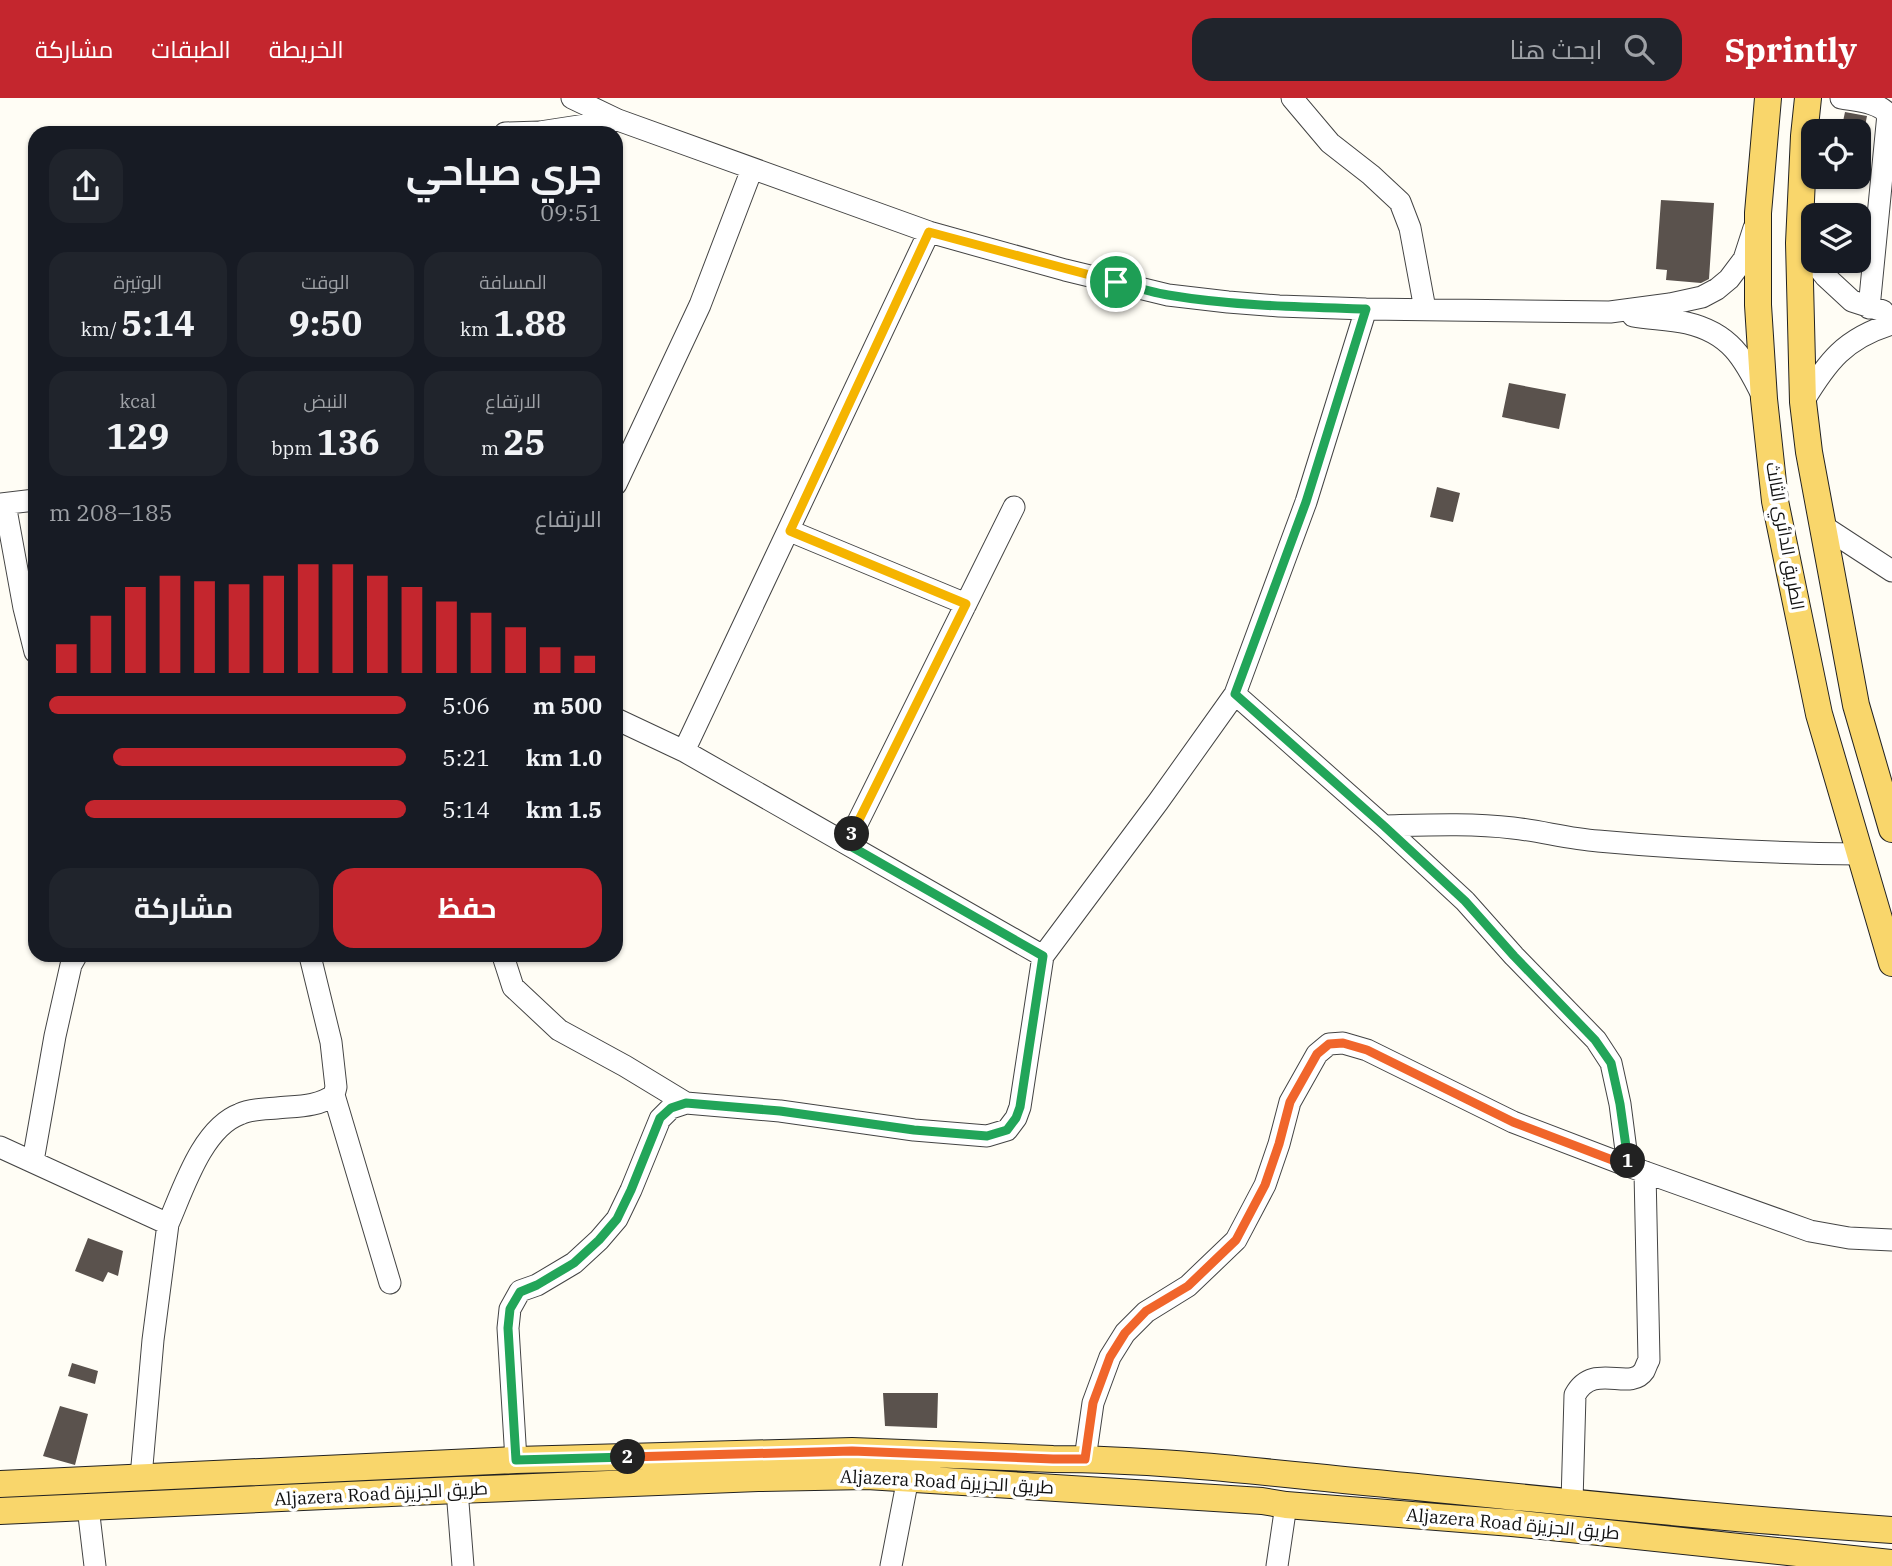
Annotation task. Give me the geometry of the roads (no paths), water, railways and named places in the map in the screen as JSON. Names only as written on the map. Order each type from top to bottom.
[{"type":"main road","name":"الطريق الدائري الثالث","points":[[1768,98],[1758,213],[1758,305],[1774,500],[1819,714],[1892,963]]},
{"type":"main road","points":[[1808,98],[1799,243],[1802,402],[1856,705],[1892,829]]},
{"type":"main road","name":"Aljazera Road طريق الجزيزة","points":[[0,1485],[516,1460],[852,1451],[1085,1459],[1197,1466],[1892,1530]]},
{"type":"main road","name":"Aljazera Road طريق الجزيزة","points":[[0,1511],[457,1490],[867,1476],[1262,1501],[1512,1523],[1892,1563]]},
{"type":"street","points":[[572,98],[618,120],[929,232],[1168,295],[1279,306],[1610,312],[1670,304],[1702,297],[1729,279],[1744,259],[1758,213]]},
{"type":"street","points":[[1292,98],[1330,143],[1371,175],[1399,202],[1410,228],[1425,309]]},
{"type":"street","points":[[1841,98],[1870,104],[1886,110],[1888,114],[1869,308]]},
{"type":"street","points":[[571,126],[618,120]]},
{"type":"street","points":[[623,469],[700,305],[752,169]]},
{"type":"street","points":[[684,751],[929,232]]},
{"type":"street","points":[[1799,243],[1825,276],[1852,301],[1892,313]]},
{"type":"street","points":[[516,1460],[508,1328],[510,1309],[520,1292],[574,1263],[617,1219],[660,1118],[671,1108],[686,1103],[780,1111],[914,1130],[987,1136],[1007,1130],[1016,1118],[1020,1107],[1043,956],[1235,694],[1306,502],[1366,309]]},
{"type":"street","points":[[1610,312],[1686,323],[1719,335],[1746,362],[1764,399]]},
{"type":"street","points":[[1802,402],[1822,371],[1838,353],[1875,329],[1892,324]]},
{"type":"street","points":[[28,501],[3,504],[28,623]]},
{"type":"street","points":[[847,844],[1014,507]]},
{"type":"street","points":[[1823,526],[1892,571]]},
{"type":"street","points":[[790,531],[966,604]]},
{"type":"street","points":[[1235,694],[1465,901],[1595,1040],[1611,1063],[1637,1169],[1648,1360],[1643,1373],[1633,1379],[1594,1378],[1580,1385],[1575,1395],[1572,1502]]},
{"type":"street","points":[[623,722],[684,751],[1043,956]]},
{"type":"street","points":[[1384,826],[1463,825],[1513,828],[1586,840],[1650,846],[1747,852],[1860,854]]},
{"type":"street","points":[[33,1161],[58,1024],[73,962]]},
{"type":"street","points":[[311,962],[331,1042],[336,1087],[334,1095],[390,1283]]},
{"type":"street","points":[[505,962],[513,987],[559,1030],[686,1103]]},
{"type":"street","points":[[1085,1459],[1093,1403],[1110,1357],[1125,1333],[1146,1311],[1188,1286],[1236,1240],[1265,1185],[1290,1102],[1317,1054],[1329,1044],[1343,1043],[1367,1050],[1513,1122],[1810,1230],[1849,1238],[1892,1240]]},
{"type":"street","points":[[141,1477],[153,1340],[168,1224],[192,1170],[208,1140],[226,1122],[240,1113],[310,1105],[325,1102],[334,1095]]},
{"type":"street","points":[[0,1147],[168,1224]]},
{"type":"street","points":[[891,1566],[908,1478]]},
{"type":"street","points":[[457,1490],[463,1566]]},
{"type":"street","points":[[1277,1566],[1286,1505]]},
{"type":"street","points":[[88,1507],[95,1566]]}]
